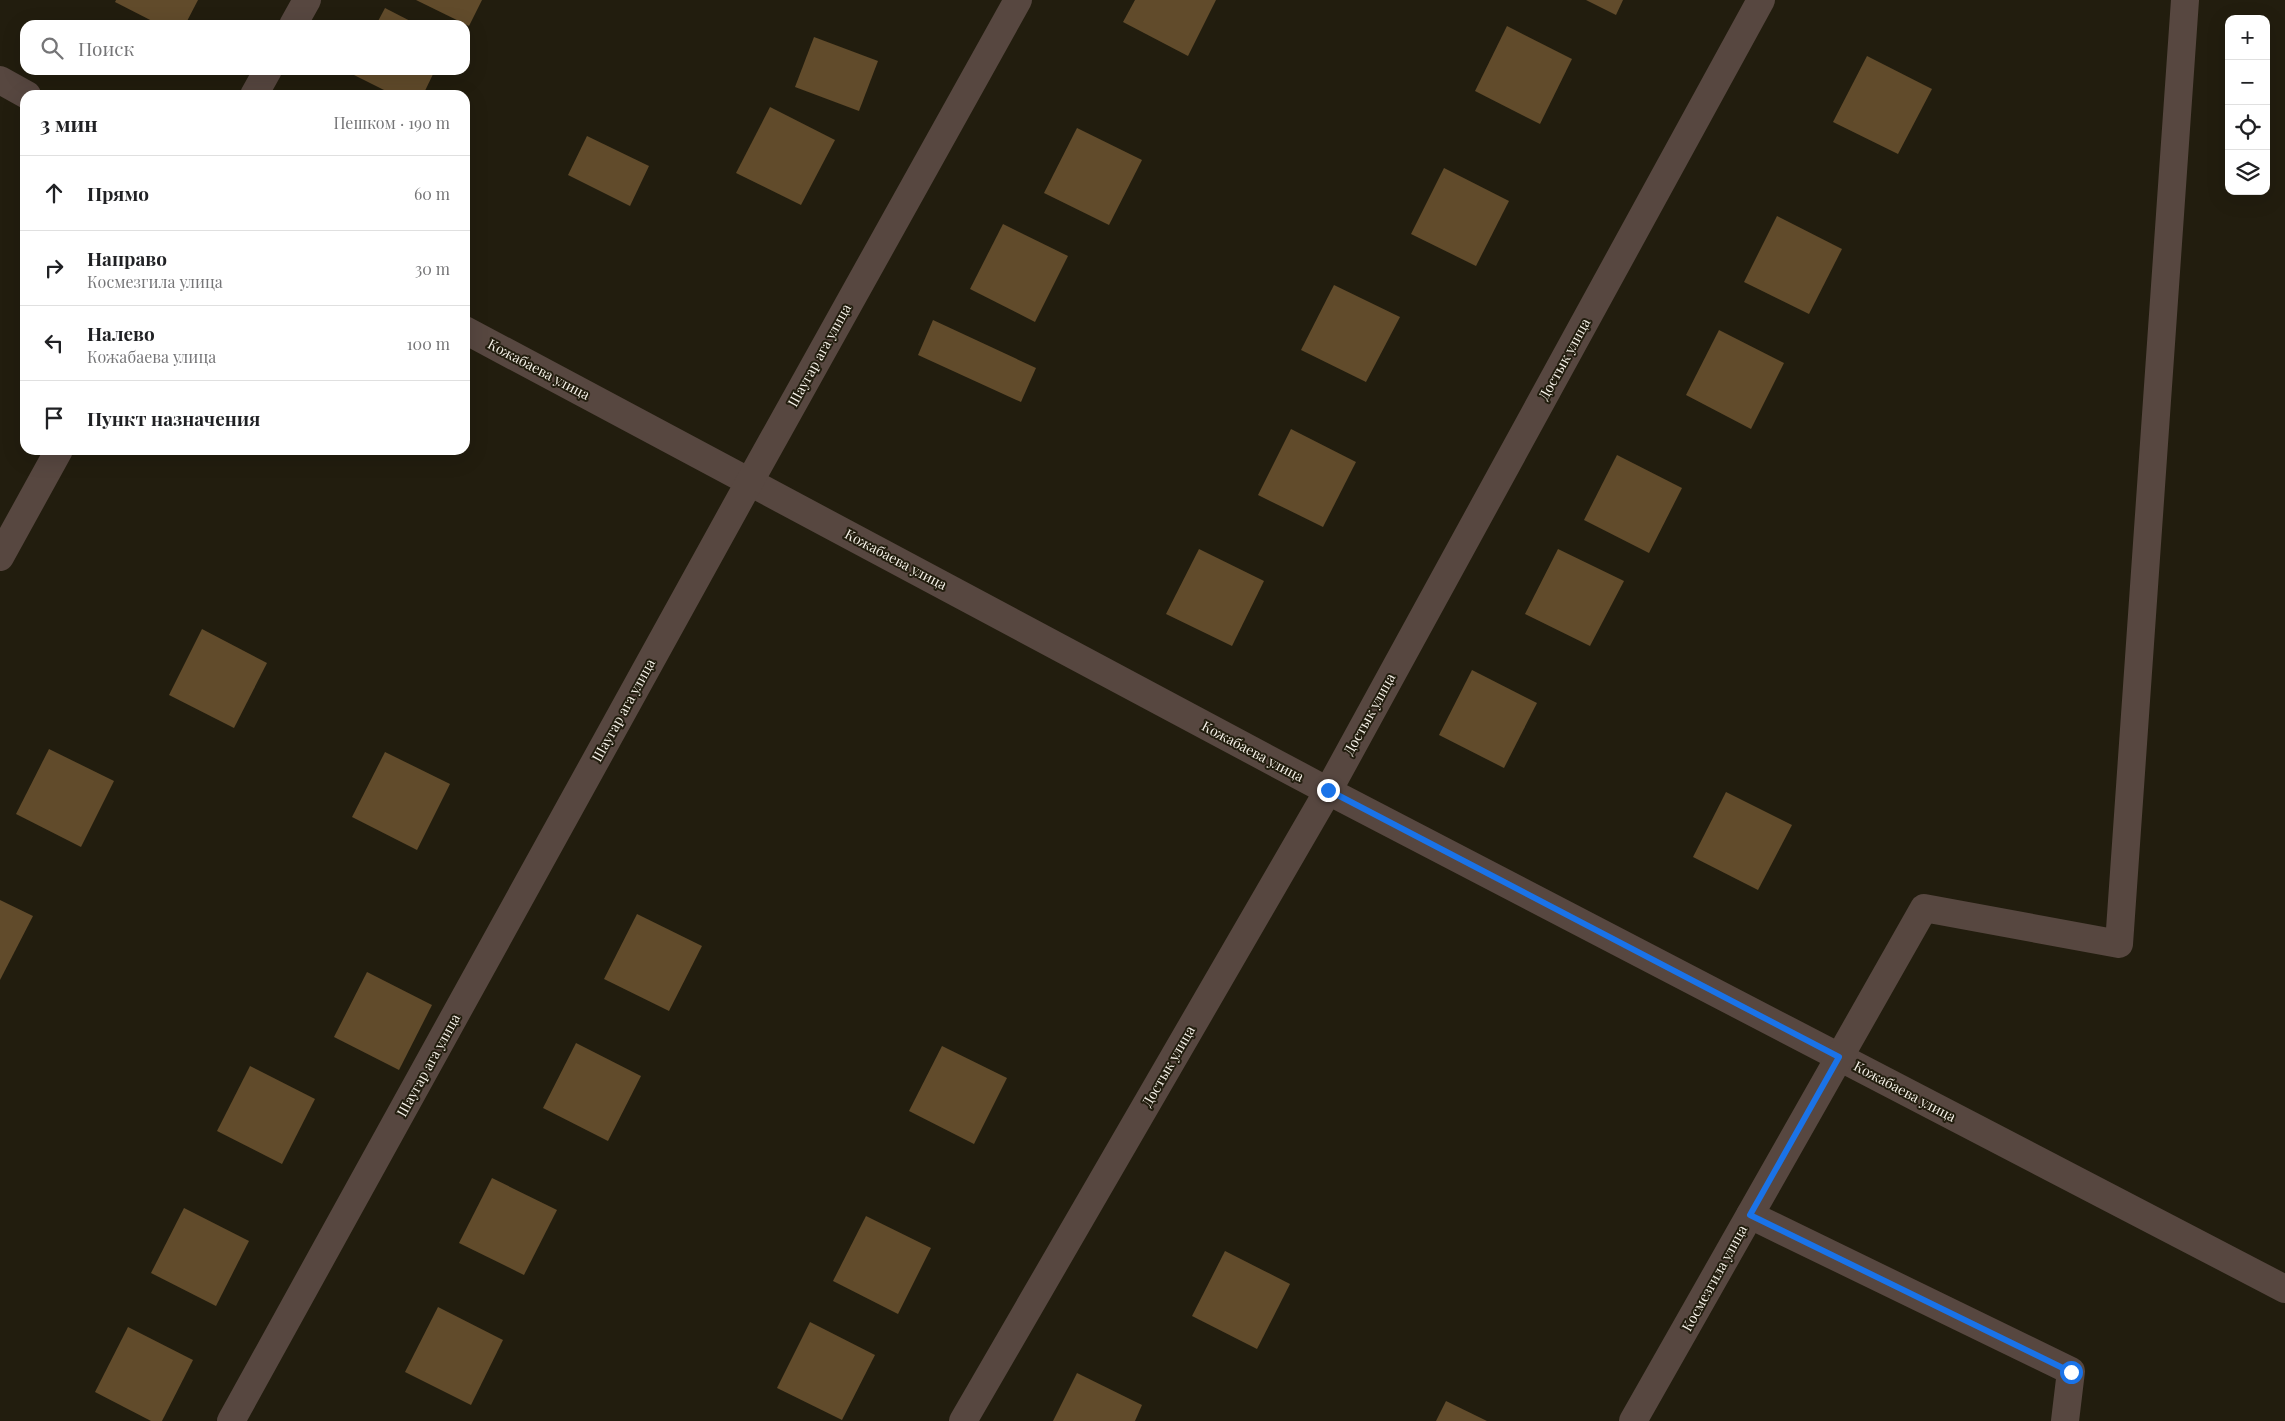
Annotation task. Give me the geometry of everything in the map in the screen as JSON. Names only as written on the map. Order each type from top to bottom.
[{"type":"street","points":[[296,20],[307,0]]},
{"type":"street","name":"Шаугар ага улица","points":[[232,1421],[750,481],[1018,0]]},
{"type":"street","name":"Достык улица","points":[[963,1421],[1328,790],[1761,0]]},
{"type":"street","name":"Космезгила улица","points":[[1633,1421],[1924,908],[2118,944],[2185,0]]},
{"type":"street","points":[[257,90],[265,75]]},
{"type":"street","points":[[0,80],[20,91]]},
{"type":"street","name":"Кожабаева улица","points":[[470,333],[1328,790],[2285,1289]]},
{"type":"street","points":[[0,557],[55,455]]},
{"type":"street","points":[[1750,1215],[2071,1372],[2065,1421]]},
{"type":"building","points":[[116,0],[198,0],[188,20],[150,20],[115,2]]},
{"type":"building","points":[[416,0],[482,0],[470,24],[470,20],[457,20]]},
{"type":"building","points":[[1135,0],[1216,0],[1188,56],[1123,22]]},
{"type":"building","points":[[1586,0],[1623,0],[1616,15]]},
{"type":"building","points":[[385,8],[408,20],[379,20]]},
{"type":"building","points":[[1507,26],[1572,59],[1540,124],[1475,91]]},
{"type":"building","points":[[814,37],[878,61],[859,111],[795,87]]},
{"type":"building","points":[[1867,56],[1932,89],[1898,154],[1833,122]]},
{"type":"building","points":[[354,75],[433,75],[425,90],[384,90]]},
{"type":"building","points":[[770,107],[835,140],[801,205],[736,173]]},
{"type":"building","points":[[1077,128],[1142,160],[1109,225],[1044,193]]},
{"type":"building","points":[[587,136],[649,166],[630,206],[568,175]]},
{"type":"building","points":[[1444,168],[1509,201],[1476,266],[1411,234]]},
{"type":"building","points":[[1777,216],[1842,249],[1809,314],[1744,282]]},
{"type":"building","points":[[1003,224],[1068,256],[1035,322],[970,289]]},
{"type":"building","points":[[1334,285],[1400,317],[1366,382],[1301,350]]},
{"type":"building","points":[[933,320],[1036,368],[1021,402],[918,355]]},
{"type":"building","points":[[1719,330],[1784,363],[1751,429],[1686,395]]},
{"type":"building","points":[[1291,429],[1356,462],[1323,527],[1258,495]]},
{"type":"building","points":[[1617,455],[1682,488],[1649,553],[1584,520]]},
{"type":"building","points":[[1199,549],[1264,581],[1232,646],[1166,614]]},
{"type":"building","points":[[1558,549],[1624,581],[1590,646],[1525,614]]},
{"type":"building","points":[[202,629],[267,663],[234,728],[169,695]]},
{"type":"building","points":[[1472,670],[1537,703],[1504,768],[1439,735]]},
{"type":"building","points":[[49,749],[114,781],[81,847],[16,814]]},
{"type":"building","points":[[385,752],[450,784],[417,850],[352,817]]},
{"type":"building","points":[[1726,792],[1792,825],[1758,890],[1693,857]]},
{"type":"building","points":[[0,900],[33,916],[0,980]]},
{"type":"building","points":[[637,914],[702,946],[669,1011],[604,979]]},
{"type":"building","points":[[367,972],[432,1005],[399,1070],[334,1037]]},
{"type":"building","points":[[576,1043],[641,1076],[608,1141],[543,1108]]},
{"type":"building","points":[[942,1046],[1007,1078],[974,1144],[909,1111]]},
{"type":"building","points":[[250,1066],[315,1099],[282,1164],[217,1131]]},
{"type":"building","points":[[492,1178],[557,1210],[524,1275],[459,1243]]},
{"type":"building","points":[[184,1208],[249,1241],[216,1306],[151,1273]]},
{"type":"building","points":[[866,1216],[931,1248],[898,1314],[833,1281]]},
{"type":"building","points":[[1225,1251],[1290,1284],[1257,1349],[1192,1316]]},
{"type":"building","points":[[438,1307],[503,1340],[471,1405],[405,1372]]},
{"type":"building","points":[[810,1322],[875,1355],[842,1420],[777,1388]]},
{"type":"building","points":[[128,1327],[193,1360],[162,1421],[151,1421],[95,1392]]},
{"type":"building","points":[[1077,1373],[1142,1405],[1135,1421],[1053,1421]]},
{"type":"building","points":[[1446,1401],[1487,1421],[1436,1421]]},
{"type":"route","points":[[1328,790],[1839,1057],[1750,1215],[2071,1372]]}]
